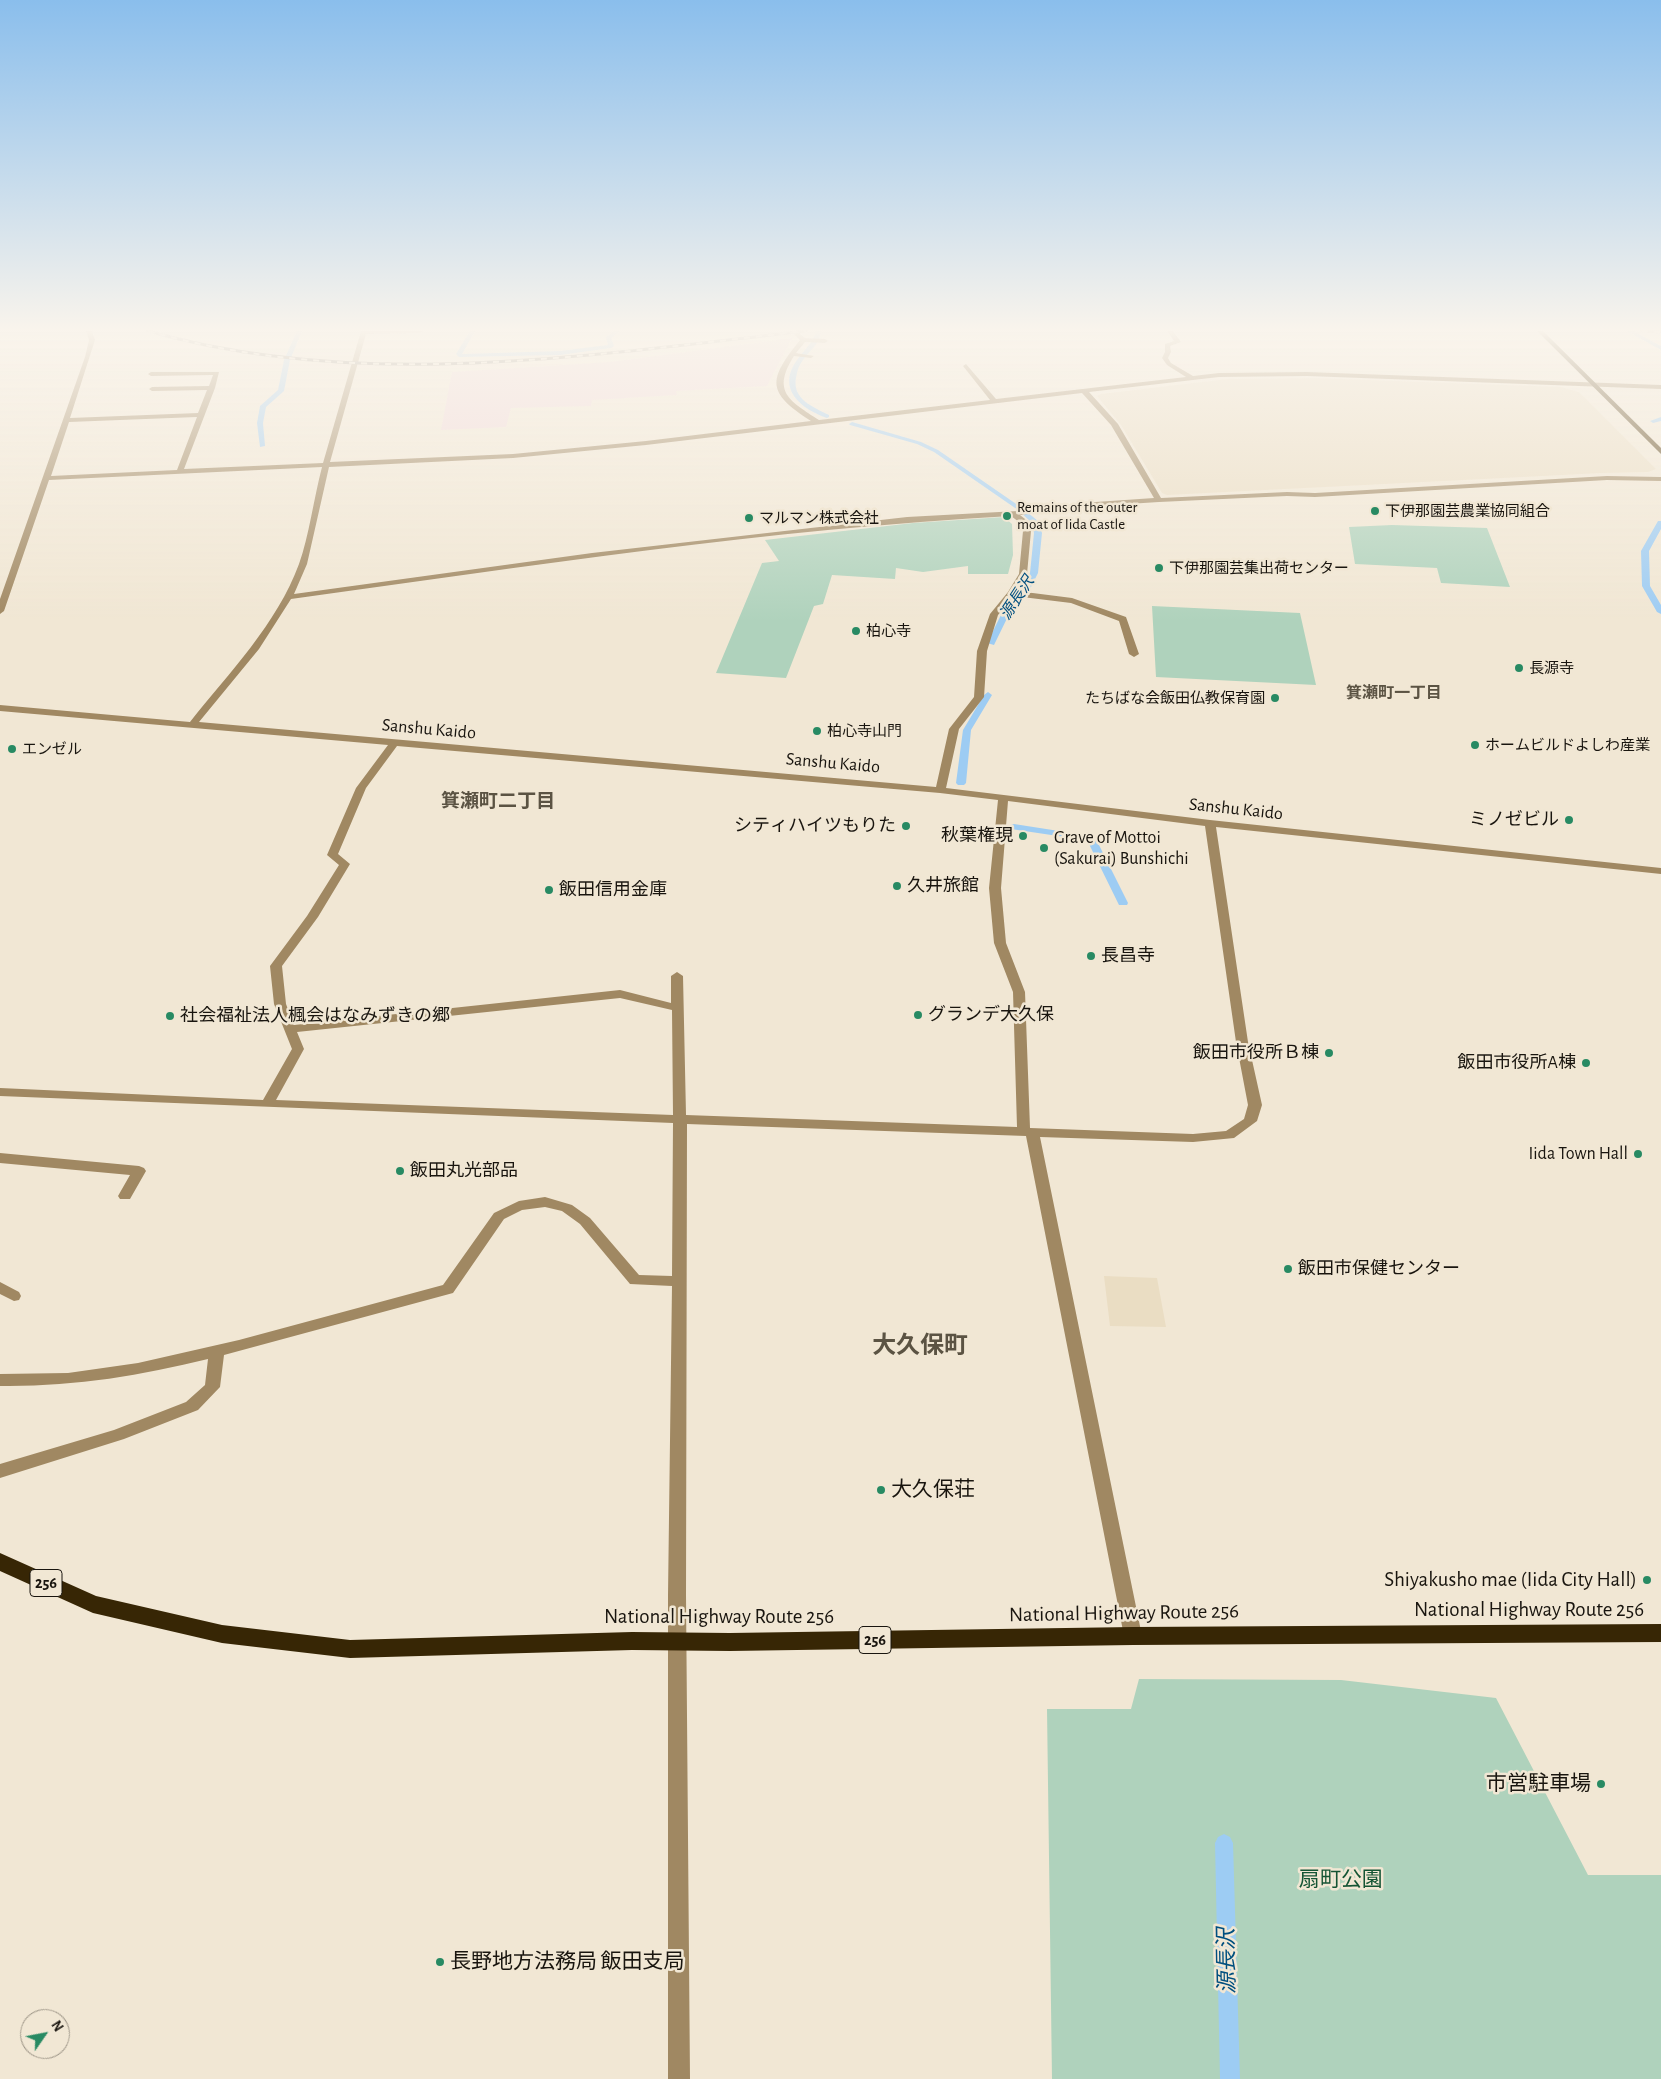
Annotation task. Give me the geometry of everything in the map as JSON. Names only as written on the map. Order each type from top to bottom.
[{"type":"highway","name":"National Highway Route 256","points":[[0,1562],[93,1604],[222,1634],[350,1648],[678,1640],[730,1642],[1134,1636],[1661,1633]]},
{"type":"main road","points":[[1638,428],[1661,452]]},
{"type":"street","points":[[0,611],[64,428]]},
{"type":"street","points":[[180,471],[196,428]]},
{"type":"street","points":[[192,725],[256,647],[288,597],[303,564],[336,428]]},
{"type":"street","points":[[46,478],[513,456],[764,428]]},
{"type":"street","points":[[1116,428],[1159,500]]},
{"type":"street","points":[[288,597],[602,554],[907,519],[1036,512],[1081,505],[1159,500],[1287,494],[1315,495],[1607,478],[1661,479]]},
{"type":"street","points":[[940,790],[954,729],[979,697],[982,651],[994,614],[1013,593],[1023,574],[1027,531],[1015,513]]},
{"type":"street","points":[[1013,593],[1072,601],[1123,619],[1134,654]]},
{"type":"street","name":"Sanshu Kaido","points":[[1,710],[940,790],[1210,823],[1661,871]]},
{"type":"street","points":[[267,1104],[298,1048],[280,1004],[276,966],[312,917],[345,864],[332,855],[361,788],[394,743]]},
{"type":"street","points":[[1003,797],[995,888],[1000,943],[1019,992],[1028,1132],[1134,1636]]},
{"type":"street","points":[[0,1092],[680,1120],[1193,1138],[1229,1135],[1250,1121],[1255,1105],[1242,1042],[1210,823]]},
{"type":"street","points":[[676,976],[680,1120],[679,2079]]},
{"type":"street","points":[[290,1029],[620,994],[678,1008]]},
{"type":"street","points":[[0,1158],[139,1171],[125,1196]]},
{"type":"street","points":[[0,1380],[78,1379],[217,1351],[448,1289],[499,1216],[519,1206],[545,1202],[567,1208],[585,1221],[635,1280],[679,1281]]},
{"type":"street","points":[[0,1287],[14,1296]]},
{"type":"street","points":[[0,1471],[118,1436],[192,1406],[212,1387],[217,1351]]},
{"type":"shaded area","points":[[441,428],[484,428],[441,430]]},
{"type":"shaded area","points":[[1123,428],[1615,428],[1656,469],[1648,472],[1167,495],[1162,493]]},
{"type":"shaded area","points":[[1104,1276],[1157,1278],[1166,1327],[1110,1326]]},
{"type":"green space","points":[[1004,517],[1012,524],[1013,555],[1008,574],[968,574],[968,566],[923,572],[896,568],[895,579],[832,575],[823,604],[814,606],[786,678],[716,673],[762,563],[779,561],[765,540],[913,523]]},
{"type":"green space","points":[[1392,525],[1487,528],[1510,587],[1441,583],[1437,568],[1355,564],[1349,527]]},
{"type":"green space","points":[[1152,606],[1300,613],[1316,685],[1156,677]]},
{"type":"green space","name":"扇町公園","points":[[1139,1679],[1341,1680],[1496,1698],[1588,1875],[1661,1875],[1661,2079],[1052,2079],[1047,1709],[1131,1709]]},
{"type":"waterway","points":[[260,428],[262,446]]},
{"type":"waterway","name":"源長沢","points":[[866,428],[919,443],[936,451],[1020,509],[1034,521],[1038,533],[1034,573],[1026,589],[1012,601],[991,643]]},
{"type":"waterway","points":[[1661,523],[1645,551],[1646,586],[1661,612]]},
{"type":"waterway","name":"源長沢","points":[[961,783],[967,730],[988,695]]},
{"type":"waterway","name":"源長沢","points":[[1014,827],[1088,838],[1093,843],[1123,903]]},
{"type":"waterway","name":"源長沢","points":[[1224,1843],[1230,2079]]},
{"type":"place","name":"下伊那園芸農業協同組合","points":[[1375,511]]},
{"type":"place","name":"Remains of the outer moat of Iida Castle","points":[[1007,516]]},
{"type":"place","name":"マルマン株式会社","points":[[749,518]]},
{"type":"place","name":"下伊那園芸集出荷センター","points":[[1159,568]]},
{"type":"place","name":"柏心寺","points":[[856,631]]},
{"type":"place","name":"長源寺","points":[[1519,668]]},
{"type":"place","name":"たちばな会飯田仏教保育園","points":[[1275,698]]},
{"type":"place","name":"柏心寺山門","points":[[817,731]]},
{"type":"place","name":"ホームビルドよしわ産業","points":[[1475,745]]},
{"type":"place","name":"エンゼル","points":[[12,749]]},
{"type":"place","name":"ミノゼビル","points":[[1569,820]]},
{"type":"place","name":"シティハイツもりた","points":[[906,826]]},
{"type":"place","name":"秋葉権現","points":[[1023,836]]},
{"type":"place","name":"Grave of Mottoi (Sakurai) Bunshichi","points":[[1044,848]]},
{"type":"place","name":"久井旅館","points":[[897,886]]},
{"type":"place","name":"飯田信用金庫","points":[[549,890]]},
{"type":"place","name":"長昌寺","points":[[1091,956]]},
{"type":"place","name":"グランデ大久保","points":[[918,1015]]},
{"type":"place","name":"社会福祉法人楓会はなみずきの郷","points":[[170,1016]]},
{"type":"place","name":"飯田市役所Ｂ棟","points":[[1329,1053]]},
{"type":"place","name":"飯田市役所A棟","points":[[1586,1063]]},
{"type":"place","name":"Iida Town Hall","points":[[1638,1154]]},
{"type":"place","name":"飯田丸光部品","points":[[400,1171]]},
{"type":"place","name":"飯田市保健センター","points":[[1288,1269]]},
{"type":"place","name":"大久保荘","points":[[881,1490]]},
{"type":"place","name":"Shiyakusho mae (Iida City Hall)","points":[[1647,1580]]},
{"type":"place","name":"市営駐車場","points":[[1601,1784]]},
{"type":"place","name":"長野地方法務局 飯田支局","points":[[440,1962]]},
{"type":"district","name":"箕瀬町一丁目","points":[[1394,693]]},
{"type":"district","name":"箕瀬町二丁目","points":[[498,801]]},
{"type":"district","name":"大久保町","points":[[920,1346]]}]
